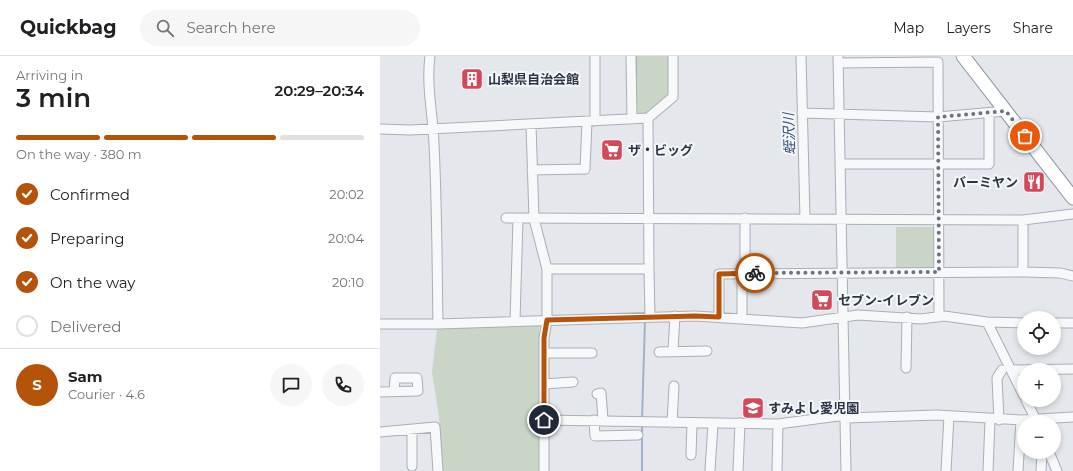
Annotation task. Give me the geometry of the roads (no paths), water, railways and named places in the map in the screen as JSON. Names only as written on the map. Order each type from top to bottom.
[{"type":"highway","points":[[963,56],[1073,198]]},
{"type":"highway","points":[[973,56],[1073,184]]},
{"type":"street","points":[[430,56],[427,77],[434,129],[438,225],[438,324]]},
{"type":"street","points":[[532,170],[585,169],[591,121],[595,56]]},
{"type":"street","points":[[631,56],[632,119]]},
{"type":"street","points":[[380,129],[434,129],[648,118],[673,96],[673,56]]},
{"type":"street","points":[[801,56],[805,218]]},
{"type":"street","points":[[846,471],[838,59],[883,59],[938,62],[938,317]]},
{"type":"street","points":[[802,113],[938,117],[989,114],[1006,111]]},
{"type":"street","points":[[840,164],[989,164],[989,114]]},
{"type":"street","points":[[647,317],[649,269],[648,118]]},
{"type":"street","points":[[531,124],[534,219],[547,269],[547,320],[544,353],[544,471]]},
{"type":"street","points":[[506,218],[841,218],[1023,220],[1073,214]]},
{"type":"street","points":[[742,319],[745,218]]},
{"type":"street","points":[[515,321],[518,219]]},
{"type":"street","points":[[1022,272],[1023,220]]},
{"type":"street","points":[[547,269],[649,269]]},
{"type":"street","points":[[719,317],[719,274],[1022,272],[1060,273],[1073,276]]},
{"type":"street","points":[[380,324],[438,324],[675,316],[719,317],[802,323],[858,315],[921,319],[938,317],[987,322],[1017,322]]},
{"type":"street","points":[[673,351],[675,316]]},
{"type":"street","points":[[906,368],[907,317]]},
{"type":"street","points":[[987,322],[1006,370],[1017,386]]},
{"type":"street","points":[[1061,323],[1073,323]]},
{"type":"street","points":[[659,352],[707,351]]},
{"type":"street","points":[[544,353],[592,353]]},
{"type":"street","points":[[988,471],[995,420],[997,378],[1006,370],[1073,369]]},
{"type":"street","points":[[544,384],[573,382]]},
{"type":"street","points":[[672,423],[674,386]]},
{"type":"street","points":[[380,392],[394,391]]},
{"type":"street","points":[[597,394],[601,393],[599,420],[595,436],[638,435]]},
{"type":"street","points":[[946,471],[949,416]]},
{"type":"street","points":[[544,420],[778,424],[846,417],[949,416],[1017,421]]},
{"type":"street","points":[[1061,418],[1073,417]]},
{"type":"street","points":[[691,455],[692,423]]},
{"type":"street","points":[[738,471],[740,423]]},
{"type":"street","points":[[710,470],[713,424]]},
{"type":"street","points":[[777,471],[778,424]]},
{"type":"street","points":[[380,432],[435,427],[438,471]]},
{"type":"street","points":[[412,430],[412,466]]},
{"type":"street","points":[[1018,471],[1021,459]]},
{"type":"street","points":[[1041,471],[1042,459]]},
{"type":"street","points":[[1052,459],[1057,471]]},
{"type":"waterway","points":[[636,56],[636,77]]},
{"type":"waterway","points":[[642,420],[645,320]]},
{"type":"waterway","points":[[642,424],[642,471]]},
{"type":"place","name":"山梨県自治会館","points":[[472,79]]},
{"type":"place","name":"ザ・ビッグ","points":[[612,150]]},
{"type":"place","name":"バーミヤン","points":[[1034,182]]},
{"type":"place","name":"セブン-イレブン","points":[[822,300]]},
{"type":"place","name":"すみよし愛児園","points":[[753,408]]},
{"type":"water label","name":"蛭沢川","points":[[789,134]]}]
